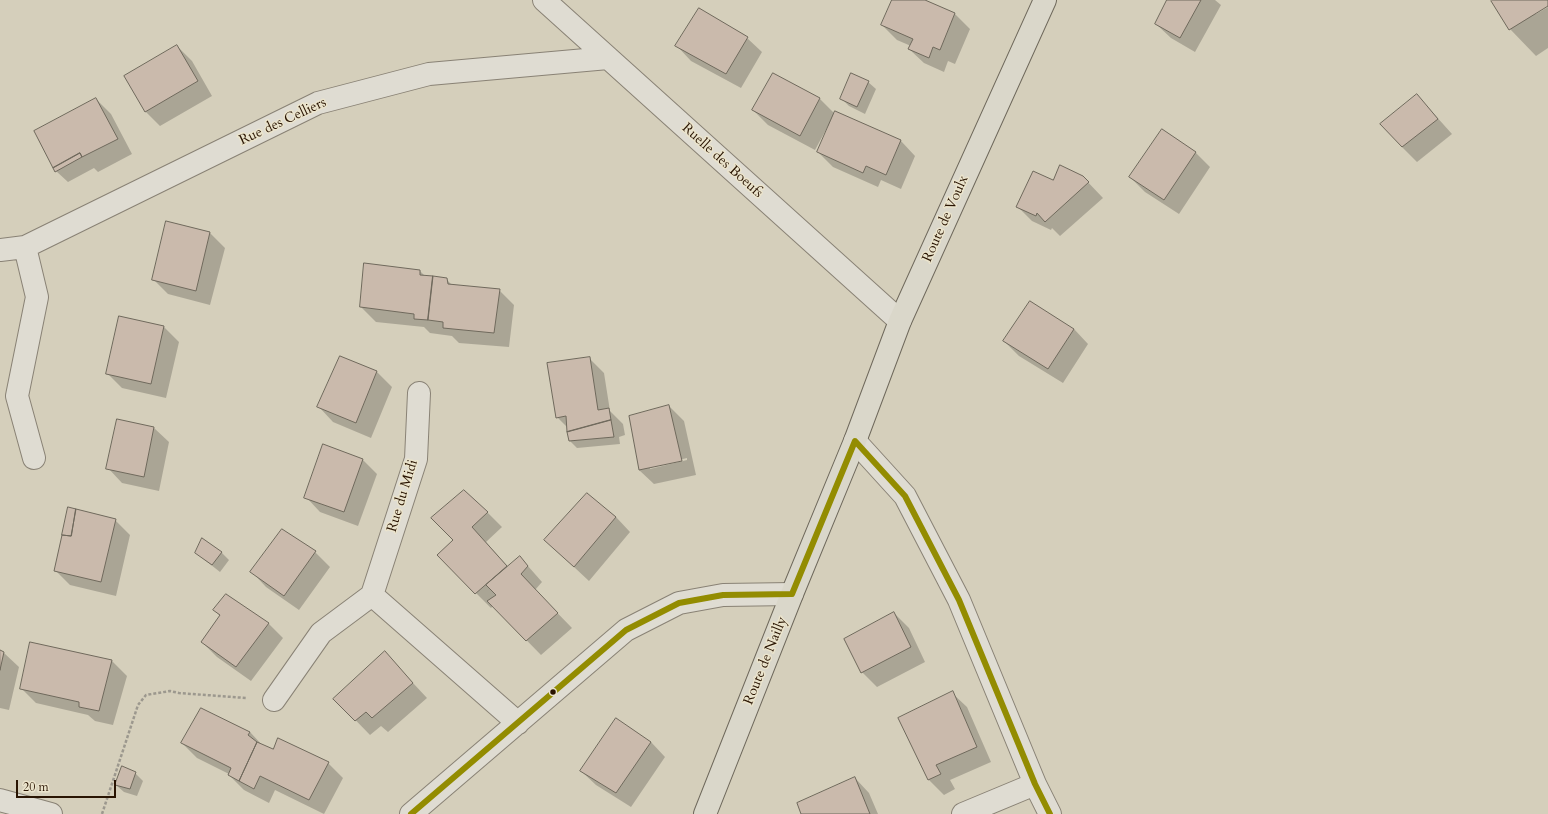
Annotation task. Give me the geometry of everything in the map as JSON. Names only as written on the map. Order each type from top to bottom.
[{"type":"main road","name":"Route de Voulx","points":[[855,441],[900,321],[1045,0]]},
{"type":"main road","name":"Route de Nailly","points":[[706,814],[792,594],[855,441]]},
{"type":"street","name":"Ruelle des Boeufs","points":[[544,0],[900,321]]},
{"type":"street","name":"Rue des Celliers","points":[[0,250],[25,247],[318,103],[429,74],[608,58]]},
{"type":"street","points":[[25,247],[37,297],[17,396],[34,458]]},
{"type":"street","name":"Rue du Midi","points":[[372,595],[416,460],[419,394]]},
{"type":"street","points":[[855,441],[905,496],[959,600],[1050,814]]},
{"type":"street","points":[[411,814],[626,630],[679,603],[723,595],[792,594]]},
{"type":"street","points":[[274,700],[321,633],[372,595],[518,723]]},
{"type":"street","points":[[963,814],[1036,784]]},
{"type":"street","points":[[0,800],[51,814]]},
{"type":"path","points":[[102,814],[138,705],[146,695],[170,691],[179,693],[274,700]]},
{"type":"building","points":[[892,0],[925,0],[955,13],[940,50],[933,47],[929,58],[908,49],[913,39],[881,25]]},
{"type":"building","points":[[1167,0],[1201,0],[1180,38],[1155,24]]},
{"type":"building","points":[[1548,0],[1548,6],[1509,30],[1491,1]]},
{"type":"building","points":[[699,8],[748,37],[726,74],[675,46]]},
{"type":"building","points":[[177,45],[198,81],[145,112],[124,76]]},
{"type":"building","points":[[773,73],[820,98],[800,136],[752,110]]},
{"type":"building","points":[[851,73],[869,81],[857,107],[840,99]]},
{"type":"building","points":[[1417,94],[1438,119],[1402,147],[1380,124]]},
{"type":"building","points":[[96,98],[118,139],[82,157],[80,153],[53,168],[34,131]]},
{"type":"building","points":[[835,111],[901,140],[886,175],[866,166],[863,173],[817,152]]},
{"type":"building","points":[[1162,129],[1196,152],[1164,200],[1129,177]]},
{"type":"building","points":[[80,153],[82,157],[55,172],[53,168]]},
{"type":"building","points":[[1060,165],[1083,176],[1089,182],[1045,222],[1037,213],[1036,216],[1016,207],[1033,171],[1053,180]]},
{"type":"building","points":[[166,221],[210,232],[196,291],[152,280]]},
{"type":"building","points":[[364,263],[420,270],[420,275],[433,276],[428,320],[414,319],[414,314],[360,307]]},
{"type":"building","points":[[433,276],[447,278],[448,284],[500,289],[494,333],[443,328],[443,322],[428,320]]},
{"type":"building","points":[[1030,301],[1074,329],[1048,369],[1003,341]]},
{"type":"building","points":[[119,316],[164,326],[151,384],[106,374]]},
{"type":"building","points":[[340,356],[377,371],[356,423],[317,407]]},
{"type":"building","points":[[590,357],[598,410],[609,408],[611,420],[567,432],[566,416],[556,418],[547,363]]},
{"type":"building","points":[[669,405],[682,461],[639,470],[629,416]]},
{"type":"building","points":[[117,419],[154,427],[144,477],[106,469]]},
{"type":"building","points":[[611,420],[614,437],[569,441],[567,432]]},
{"type":"building","points":[[323,444],[363,459],[344,512],[304,498]]},
{"type":"building","points":[[464,490],[488,512],[472,527],[507,566],[475,594],[437,555],[453,540],[431,518]]},
{"type":"building","points":[[587,493],[616,517],[574,567],[544,540]]},
{"type":"building","points":[[68,507],[76,509],[71,536],[62,535]]},
{"type":"building","points":[[76,509],[116,519],[101,582],[54,571],[62,535],[71,536]]},
{"type":"building","points":[[282,529],[316,551],[284,596],[250,572]]},
{"type":"building","points":[[202,538],[222,552],[212,565],[195,553]]},
{"type":"building","points":[[520,556],[528,566],[521,574],[558,613],[526,641],[487,601],[496,595],[486,585]]},
{"type":"building","points":[[226,594],[269,623],[236,667],[201,642],[220,615],[213,610]]},
{"type":"building","points":[[894,612],[911,647],[861,673],[844,639]]},
{"type":"building","points":[[30,642],[112,660],[99,711],[79,707],[79,702],[20,689]]},
{"type":"building","points":[[0,650],[4,652],[0,670]]},
{"type":"building","points":[[385,651],[413,683],[372,718],[366,712],[355,721],[333,699]]},
{"type":"building","points":[[953,691],[977,747],[936,765],[941,774],[928,780],[898,718]]},
{"type":"building","points":[[201,708],[250,732],[248,735],[257,742],[239,781],[228,775],[231,768],[181,743]]},
{"type":"building","points":[[616,718],[651,742],[616,793],[580,771]]},
{"type":"building","points":[[278,738],[329,762],[309,800],[260,776],[254,789],[239,781],[257,742],[273,749]]},
{"type":"building","points":[[122,766],[136,772],[130,789],[115,785]]},
{"type":"building","points":[[855,777],[870,814],[801,814],[797,803]]},
{"type":"transit line","points":[[411,814],[626,630],[679,603],[723,595],[792,594],[855,441],[905,496],[959,600],[1035,784],[1050,814]]}]
